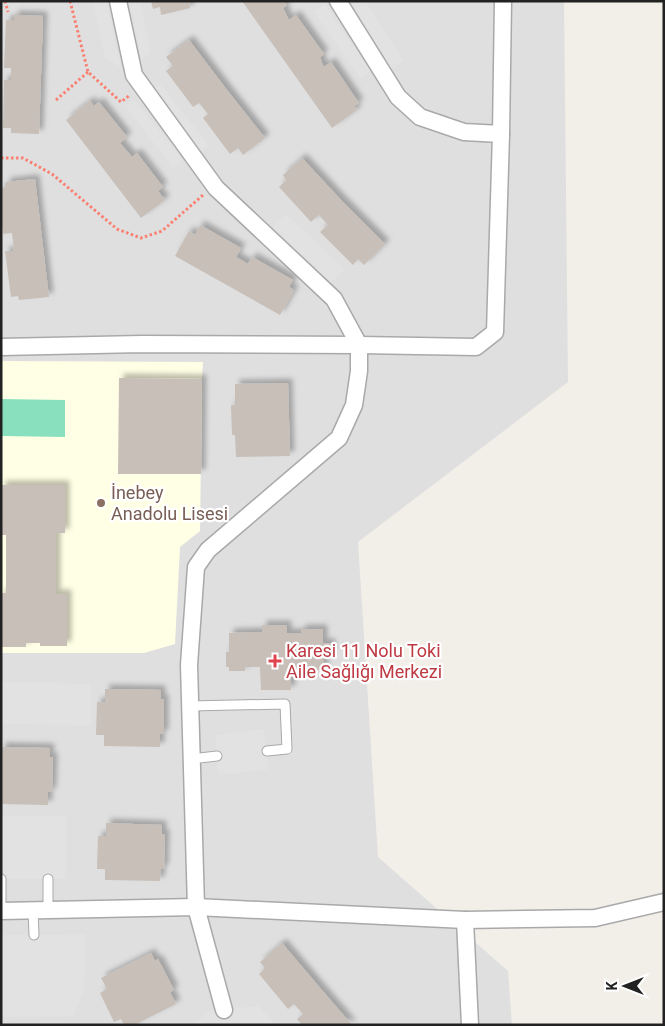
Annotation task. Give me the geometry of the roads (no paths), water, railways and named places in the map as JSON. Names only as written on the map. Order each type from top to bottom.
[{"type":"street","points":[[118,1],[134,75],[216,188],[334,299],[359,345],[359,372],[354,404],[339,438],[208,550],[196,566],[189,665],[196,907],[224,1010]]},
{"type":"street","points":[[338,1],[398,97],[420,117],[464,132],[501,134]]},
{"type":"street","points":[[1,347],[142,344],[476,347],[495,332],[503,1]]},
{"type":"street","points":[[1,911],[196,907],[465,920],[595,918],[664,902]]},
{"type":"street","points":[[465,920],[470,1025]]},
{"type":"lane","points":[[190,706],[284,704],[287,749],[267,751]]},
{"type":"lane","points":[[192,759],[217,756]]},
{"type":"lane","points":[[1,879],[1,911]]},
{"type":"lane","points":[[34,935],[48,879]]},
{"type":"place","name":"İnebey Anadolu Lisesi","points":[[101,503]]},
{"type":"place","name":"Karesi 11 Nolu Toki Aile Sağlığı Merkezi","points":[[275,661]]}]
